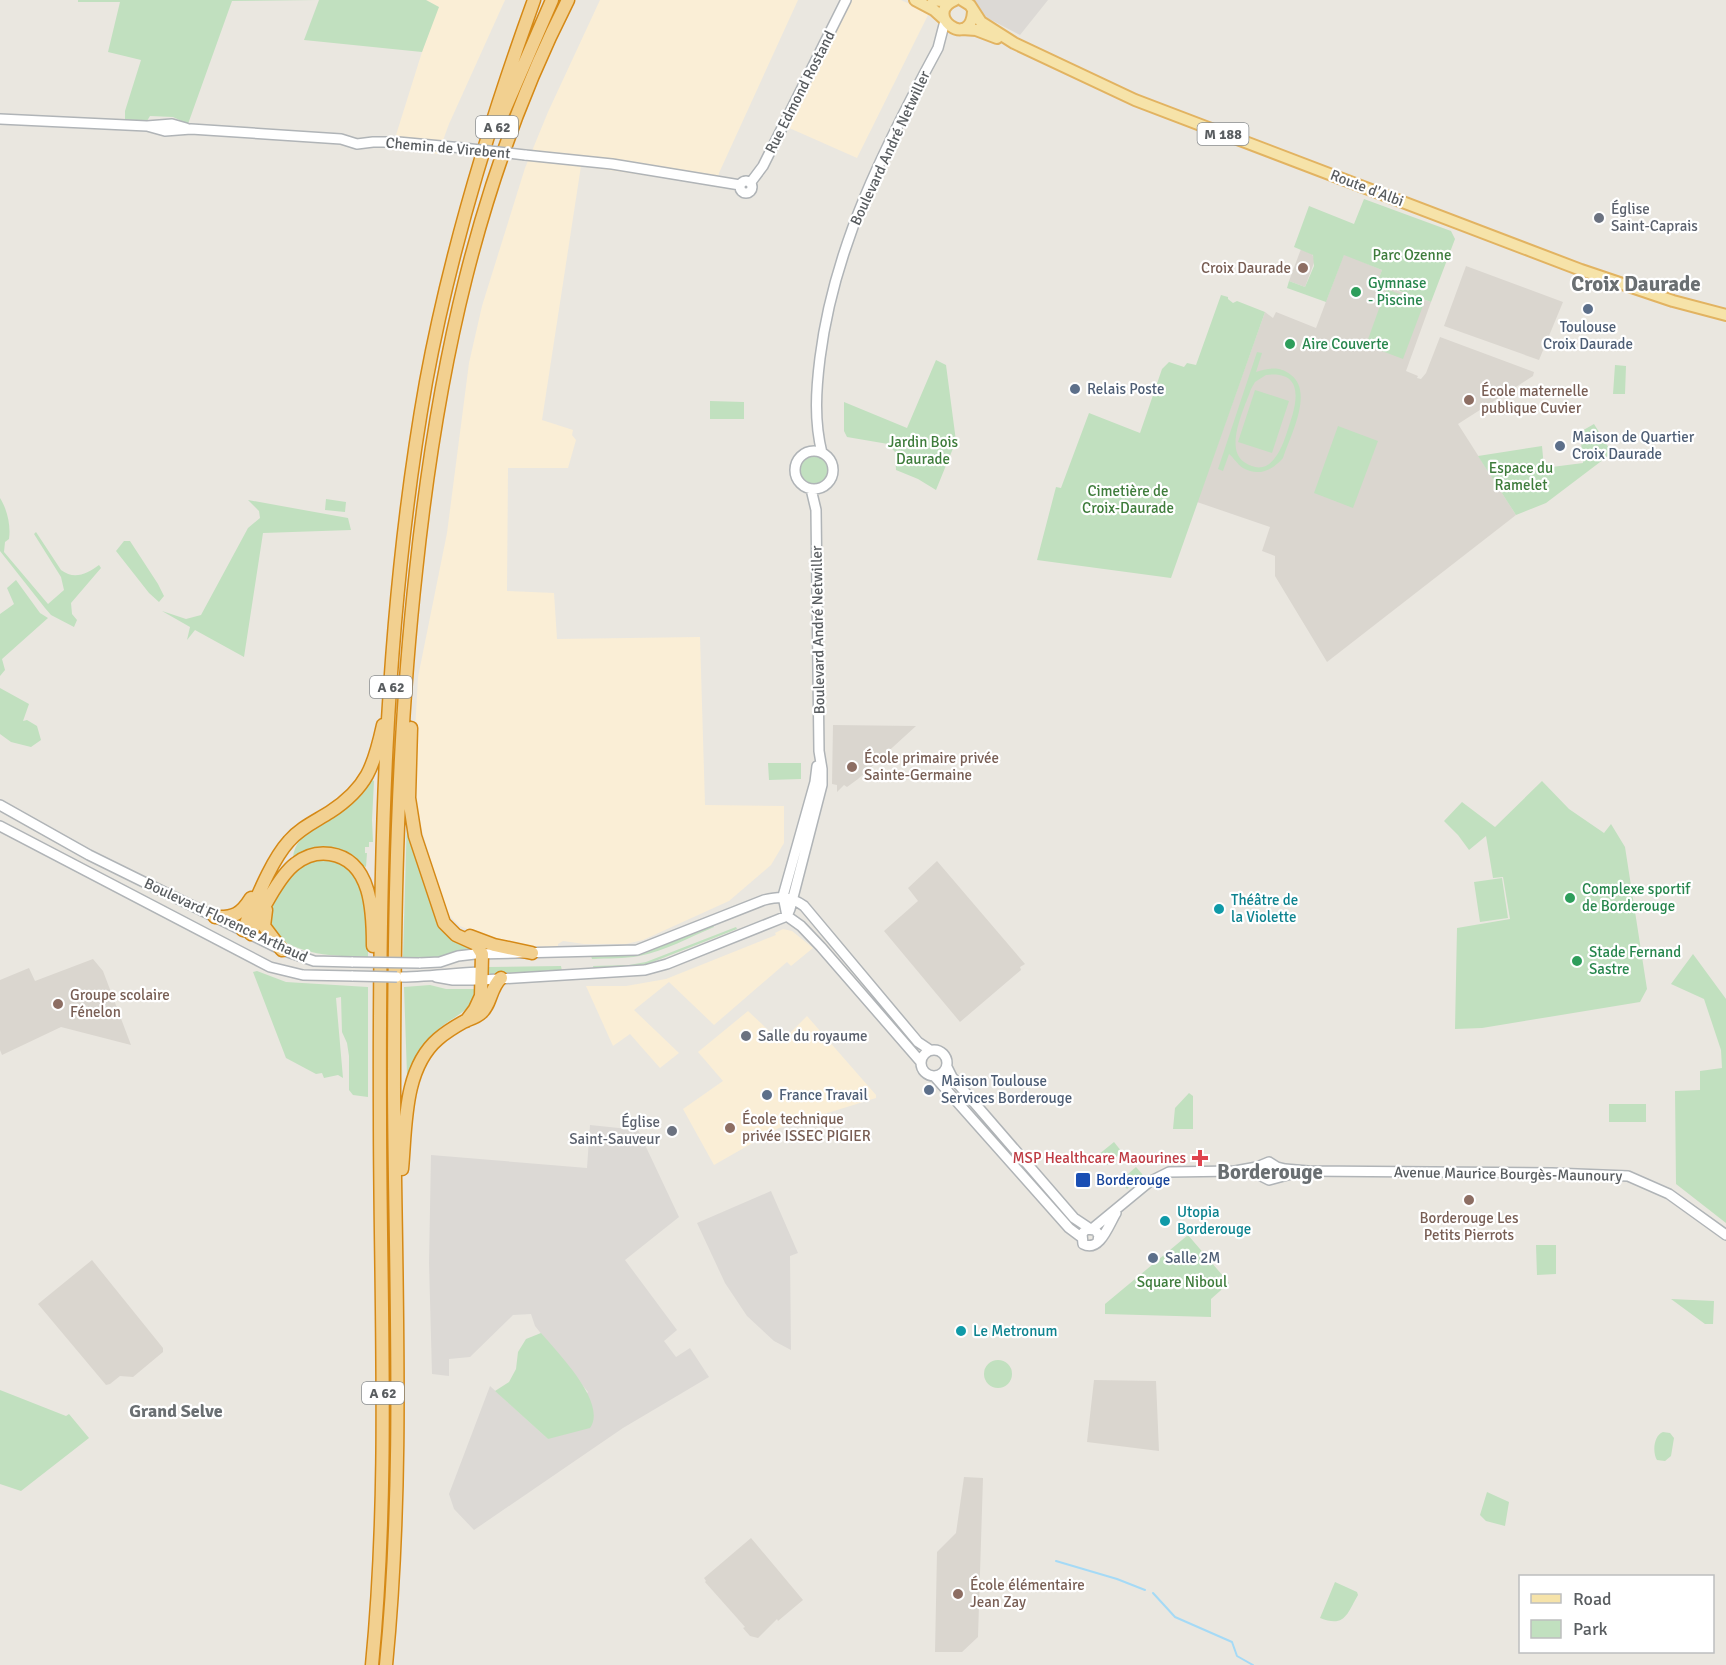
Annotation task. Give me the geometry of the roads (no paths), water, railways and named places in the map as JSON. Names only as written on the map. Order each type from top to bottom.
[{"type":"highway","points":[[454,259],[485,140],[534,0]]},
{"type":"highway","name":"A 62","points":[[372,1665],[379,1570],[383,1462],[381,912],[390,694],[408,506],[427,379],[454,259],[491,143],[531,44],[552,0]]},
{"type":"highway","name":"A 62","points":[[386,1665],[396,1502],[394,1077],[397,858],[406,678],[413,592],[432,436],[463,282],[506,145],[568,0]]},
{"type":"highway","points":[[413,592],[409,798],[416,836],[442,917],[449,929],[456,935],[476,944],[482,954],[482,991],[479,1002],[466,1021]]},
{"type":"highway","points":[[247,932],[262,887],[290,839],[350,797],[365,779],[376,756],[390,694]]},
{"type":"highway","points":[[247,932],[286,872],[300,860],[313,855],[332,854],[355,868],[366,882],[373,935],[373,1106],[380,1120]]},
{"type":"highway","points":[[215,916],[229,917],[239,913],[254,893],[262,887]]},
{"type":"highway","points":[[267,903],[264,926],[282,950]]},
{"type":"highway","points":[[442,917],[467,935],[494,945],[532,953]]},
{"type":"highway","points":[[396,1230],[409,1098],[420,1063],[430,1047],[445,1034],[481,1014],[493,987],[501,978]]},
{"type":"main road","points":[[915,0],[934,10],[945,20]]},
{"type":"main road","points":[[933,0],[953,1]]},
{"type":"main road","points":[[945,20],[944,11],[953,1]]},
{"type":"main road","points":[[961,29],[971,21],[969,4]]},
{"type":"main road","name":"Route d'Albi","points":[[969,4],[983,24],[1014,43],[1135,100],[1581,270],[1673,301],[1726,315]]},
{"type":"main road","name":"Route d'Albi","points":[[945,20],[951,27],[976,30],[1014,43]]},
{"type":"street","name":"Rue Edmond Rostand","points":[[740,185],[742,191],[747,193],[753,189],[751,182],[763,166],[846,0]]},
{"type":"street","name":"Boulevard André Netwiller","points":[[822,453],[817,426],[816,397],[821,346],[840,261],[870,181],[938,48],[945,20]]},
{"type":"street","name":"Boulevard André Netwiller","points":[[938,48],[961,29]]},
{"type":"street","name":"Chemin de Virebent","points":[[0,119],[147,126],[172,124],[191,129],[341,139],[357,144],[398,142],[612,164],[740,185]]},
{"type":"street","name":"Boulevard André Netwiller","points":[[810,452],[817,426]]},
{"type":"street","points":[[810,452],[822,453],[830,460],[833,470],[831,480],[824,487],[811,489],[800,482],[795,470],[800,458],[810,452]]},
{"type":"street","name":"Boulevard André Netwiller","points":[[816,510],[824,487]]},
{"type":"street","name":"Boulevard André Netwiller","points":[[787,916],[788,897],[820,795],[822,769],[819,751],[816,510],[811,489]]},
{"type":"street","name":"Boulevard Florence Arthaud","points":[[0,805],[88,855],[282,950],[320,962],[419,963],[440,962],[462,955],[637,950],[764,900],[788,897]]},
{"type":"street","name":"Boulevard Florence Arthaud","points":[[0,826],[270,967],[303,975],[419,976],[453,980],[482,976],[501,978],[633,971],[654,968],[787,916]]},
{"type":"street","points":[[788,897],[804,906],[918,1042],[944,1055],[952,1077],[1074,1218],[1097,1232],[1098,1241]]},
{"type":"street","points":[[787,916],[801,926],[821,947],[920,1062],[923,1072],[935,1077],[942,1074],[947,1067]]},
{"type":"street","points":[[239,951],[247,932]]},
{"type":"street","points":[[920,1062],[923,1055],[930,1050]]},
{"type":"street","points":[[935,1077],[1056,1213],[1081,1237],[1083,1244],[1094,1246],[1104,1234],[1118,1209]]},
{"type":"street","points":[[1081,1237],[1084,1231],[1118,1209],[1149,1182],[1165,1173],[1235,1171],[1262,1166],[1269,1162],[1276,1172],[1269,1179],[1235,1171]]},
{"type":"street","points":[[1262,1166],[1260,1171],[1262,1176]]},
{"type":"street","name":"Avenue Maurice Bourgès-Maunoury","points":[[1276,1172],[1552,1173],[1628,1176],[1669,1194],[1726,1235]]},
{"type":"waterway","points":[[1056,1561],[1145,1590]]},
{"type":"waterway","points":[[1153,1593],[1175,1617],[1232,1642],[1237,1656],[1253,1665]]},
{"type":"place","name":"Église Saint-Caprais","points":[[1599,218]]},
{"type":"place","name":"Croix Daurade","points":[[1303,268]]},
{"type":"place","name":"Gymnase - Piscine","points":[[1356,292]]},
{"type":"place","name":"Toulouse Croix Daurade","points":[[1588,309]]},
{"type":"place","name":"Aire Couverte","points":[[1290,344]]},
{"type":"place","name":"Relais Poste","points":[[1075,389]]},
{"type":"place","name":"École maternelle publique Cuvier","points":[[1469,400]]},
{"type":"place","name":"Maison de Quartier Croix Daurade","points":[[1560,446]]},
{"type":"place","name":"École primaire privée Sainte-Germaine","points":[[852,767]]},
{"type":"place","name":"Complexe sportif de Borderouge","points":[[1570,898]]},
{"type":"place","name":"Théâtre de la Violette","points":[[1219,909]]},
{"type":"place","name":"Stade Fernand Sastre","points":[[1577,961]]},
{"type":"place","name":"Groupe scolaire Fénelon","points":[[58,1004]]},
{"type":"place","name":"Salle du royaume","points":[[746,1036]]},
{"type":"place","name":"Maison Toulouse Services Borderouge","points":[[929,1090]]},
{"type":"place","name":"France Travail","points":[[767,1095]]},
{"type":"place","name":"École technique privée ISSEC PIGIER","points":[[730,1128]]},
{"type":"place","name":"Église Saint-Sauveur","points":[[672,1131]]},
{"type":"place","name":"MSP Healthcare Maourines","points":[[1200,1158]]},
{"type":"place","name":"Borderouge","points":[[1083,1180]]},
{"type":"place","name":"Borderouge Les Petits Pierrots","points":[[1469,1200]]},
{"type":"place","name":"Utopia Borderouge","points":[[1165,1221]]},
{"type":"place","name":"Salle 2M","points":[[1153,1258]]},
{"type":"place","name":"Le Metronum","points":[[961,1331]]},
{"type":"place","name":"École élémentaire Jean Zay","points":[[958,1594]]},
{"type":"district","name":"Croix Daurade","points":[[1636,284]]},
{"type":"district","name":"Borderouge","points":[[1270,1172]]},
{"type":"district","name":"Grand Selve","points":[[176,1411]]},
{"type":"park label","name":"Parc Ozenne","points":[[1412,255]]},
{"type":"park label","name":"Jardin Bois Daurade","points":[[923,450]]},
{"type":"park label","name":"Espace du Ramelet","points":[[1521,476]]},
{"type":"park label","name":"Cimetière de Croix-Daurade","points":[[1128,500]]},
{"type":"park label","name":"Square Niboul","points":[[1182,1282]]}]
